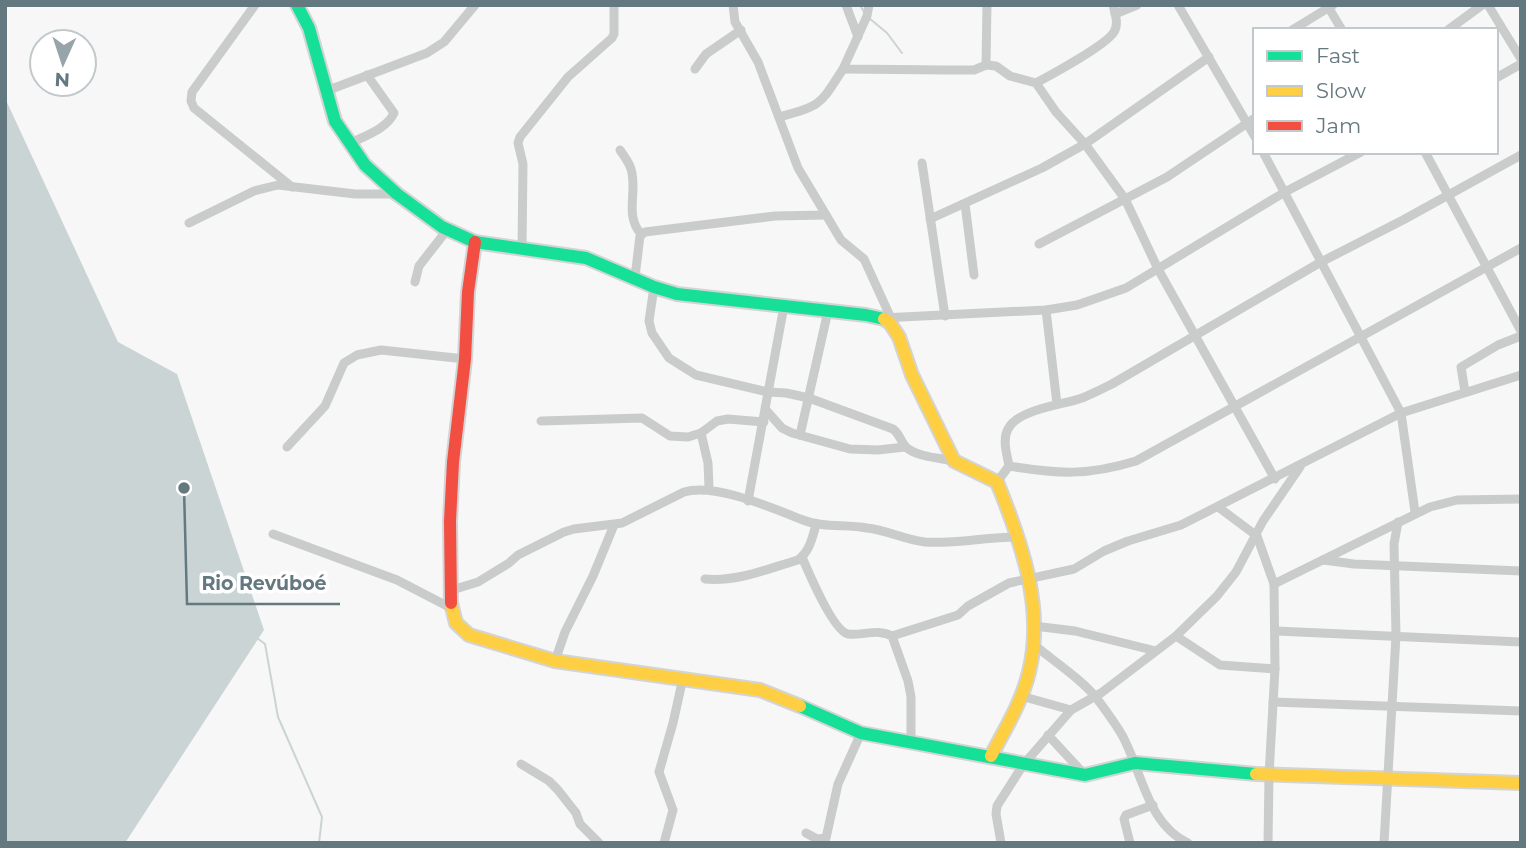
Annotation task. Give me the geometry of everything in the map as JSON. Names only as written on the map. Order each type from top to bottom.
[{"type":"street","points":[[255,5],[192,92],[191,101],[194,108],[292,187]]},
{"type":"street","points":[[297,5],[309,28],[335,121],[365,165],[397,194],[447,230],[475,242],[586,258],[654,287],[697,298],[886,317],[1046,310],[1077,305],[1126,288],[1285,192],[1357,154]]},
{"type":"street","points":[[326,91],[427,53],[444,42],[475,5]]},
{"type":"street","points":[[522,249],[523,164],[518,143],[520,137],[568,77],[612,38],[614,5]]},
{"type":"street","points":[[733,5],[735,22],[758,62],[799,167],[841,240],[864,259],[886,317],[900,337],[912,375],[954,461]]},
{"type":"street","points":[[846,5],[858,37]]},
{"type":"street","points":[[779,117],[813,108],[824,100],[843,69],[867,16],[869,5]]},
{"type":"street","points":[[986,65],[987,5]]},
{"type":"street","points":[[1036,83],[1066,67],[1114,33],[1114,9],[1137,5]]},
{"type":"street","points":[[1039,244],[1167,177],[1251,121],[1178,5]]},
{"type":"street","points":[[1295,28],[1329,6],[1341,28]]},
{"type":"street","points":[[1451,28],[1489,6],[1521,62],[1498,77]]},
{"type":"street","points":[[695,69],[706,54],[741,30]]},
{"type":"street","points":[[930,219],[1042,168],[1085,144],[1209,57]]},
{"type":"street","points":[[843,69],[974,70],[986,65],[996,66],[1010,76],[1036,83],[1125,199],[1158,269],[1275,479]]},
{"type":"street","points":[[349,144],[379,129],[393,117],[394,113],[367,75]]},
{"type":"street","points":[[620,150],[631,166],[633,223],[641,234],[635,278]]},
{"type":"street","points":[[1264,154],[1401,413],[1415,512]]},
{"type":"street","points":[[1426,154],[1488,266],[1521,333],[1461,367],[1465,392]]},
{"type":"street","points":[[997,482],[1009,466],[1005,440],[1008,428],[1014,420],[1057,404],[1080,399],[1112,384],[1321,262],[1521,155]]},
{"type":"street","points":[[922,163],[945,316]]},
{"type":"street","points":[[189,223],[254,191],[278,185],[355,194],[397,194]]},
{"type":"street","points":[[965,204],[974,275]]},
{"type":"street","points":[[641,234],[701,223],[775,216],[826,215]]},
{"type":"street","points":[[415,282],[419,266],[447,230]]},
{"type":"street","points":[[475,242],[468,292],[465,359],[453,462],[450,521],[451,608],[456,623],[469,635],[555,661],[760,690],[789,699],[861,733],[1085,775],[1135,763],[1232,774],[1521,783]]},
{"type":"street","points":[[1009,466],[1072,474],[1110,469],[1136,461],[1521,248]]},
{"type":"street","points":[[654,287],[649,321],[652,334],[669,358],[695,375],[768,392],[809,398],[893,429],[898,432],[905,447]]},
{"type":"street","points":[[748,501],[784,306]]},
{"type":"street","points":[[1046,310],[1057,404]]},
{"type":"street","points":[[800,435],[828,311]]},
{"type":"street","points":[[287,447],[325,406],[344,363],[357,355],[382,350],[465,359]]},
{"type":"street","points":[[892,636],[958,615],[995,589],[1009,583],[1074,569],[1116,546],[1181,525],[1401,413],[1521,374]]},
{"type":"street","points":[[766,410],[782,428],[800,435],[850,449],[905,447],[928,456],[954,461],[997,482],[1013,520],[1028,580],[1034,626],[1029,673],[1021,695],[990,756]]},
{"type":"street","points":[[541,421],[642,418],[670,436],[688,437],[701,433],[717,421],[728,419],[764,422]]},
{"type":"street","points":[[701,433],[708,463],[709,488]]},
{"type":"street","points":[[1001,843],[997,806],[1023,765],[1071,710],[1095,696],[1176,636],[1217,596],[1236,572],[1270,509],[1301,465]]},
{"type":"street","points":[[452,590],[478,582],[509,564],[518,555],[564,532],[629,521],[684,492],[709,488],[816,525],[868,528],[924,542],[1016,537]]},
{"type":"street","points":[[1275,584],[1415,512],[1457,500],[1521,499]]},
{"type":"street","points":[[1218,507],[1257,536],[1275,584],[1276,632],[1268,843]]},
{"type":"street","points":[[1384,843],[1396,636],[1394,544],[1398,522]]},
{"type":"street","points":[[555,661],[565,632],[593,576],[614,524]]},
{"type":"street","points":[[705,579],[741,577],[802,557],[810,545],[816,525]]},
{"type":"street","points":[[274,534],[397,580],[451,608]]},
{"type":"street","points":[[802,557],[822,601],[841,631],[848,634],[886,632],[892,636],[911,697],[911,743]]},
{"type":"street","points":[[1321,559],[1354,564],[1521,571]]},
{"type":"street","points":[[1034,626],[1075,631],[1156,651]]},
{"type":"street","points":[[1276,632],[1521,642]]},
{"type":"street","points":[[1176,636],[1220,665],[1275,669]]},
{"type":"street","points":[[1033,644],[1095,696],[1122,735],[1160,818],[1176,836],[1188,843]]},
{"type":"street","points":[[664,843],[673,810],[659,772],[683,678]]},
{"type":"street","points":[[1021,695],[1071,710]]},
{"type":"street","points":[[1273,702],[1521,711]]},
{"type":"street","points":[[806,833],[817,839],[826,838],[838,784],[861,733]]},
{"type":"street","points":[[1048,735],[1085,775]]},
{"type":"street","points":[[522,764],[558,790],[576,813],[580,824],[599,843]]},
{"type":"street","points":[[1130,843],[1124,819],[1126,815],[1153,806]]},
{"type":"shaded area","points":[[5,98],[118,342],[177,374],[264,630],[125,843],[5,843]]},
{"type":"waterway","points":[[860,5],[864,12]]},
{"type":"waterway","points":[[869,18],[887,33],[902,53]]},
{"type":"waterway","points":[[257,638],[265,644],[278,717],[322,817],[319,843]]},
{"type":"traffic: fast","points":[[297,5],[309,28],[335,121],[365,165],[397,194],[442,227],[475,242],[586,258],[677,294],[884,319]]},
{"type":"traffic: fast","points":[[800,706],[861,733],[1085,775],[1135,763],[1256,774]]},
{"type":"traffic: slow","points":[[884,319],[899,337],[912,375],[954,461],[997,482],[1028,575],[1034,624],[1029,672],[1018,705],[991,756]]},
{"type":"traffic: slow","points":[[451,603],[456,623],[469,635],[555,661],[760,690],[800,706]]},
{"type":"traffic: slow","points":[[1256,774],[1521,783]]},
{"type":"traffic: jam","points":[[451,603],[450,521],[453,462],[475,242]]},
{"type":"place","name":"Rio Revúboé","points":[[184,488]]}]
